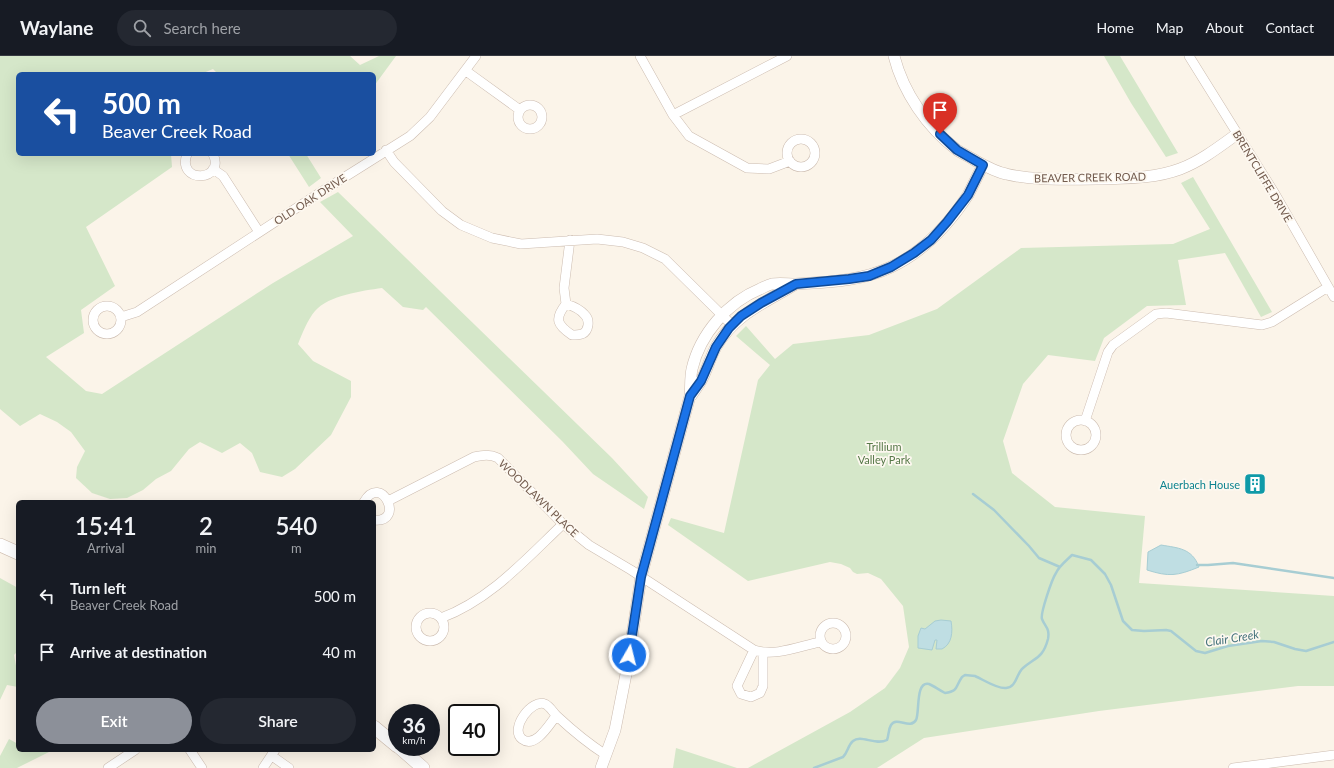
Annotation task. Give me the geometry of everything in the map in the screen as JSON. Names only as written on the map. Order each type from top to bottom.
[{"type":"main road","points":[[0,545],[16,551]]},
{"type":"main road","points":[[376,729],[388,738]]},
{"type":"main road","points":[[409,756],[423,768]]},
{"type":"street","name":"OLD OAK DRIVE","points":[[122,317],[137,312],[386,150],[410,136],[430,117],[476,56]]},
{"type":"street","points":[[640,56],[673,115],[690,136],[747,168],[769,169],[790,161]]},
{"type":"street","points":[[673,115],[787,56]]},
{"type":"street","name":"BEAVER CREEK ROAD","points":[[894,56],[897,67],[911,98],[931,126],[957,150],[983,165],[1004,174],[1026,178],[1056,180],[1153,177],[1180,169],[1199,160],[1238,134]]},
{"type":"street","name":"BRENTCLIFFE DRIVE","points":[[1189,56],[1275,194],[1334,297]]},
{"type":"street","points":[[466,70],[520,110]]},
{"type":"street","points":[[386,150],[394,162],[442,211],[461,225],[476,233],[506,242],[521,244],[597,239],[623,242],[644,248],[665,259],[732,325]]},
{"type":"street","points":[[187,156],[185,164],[187,169],[192,174],[202,176],[207,175],[213,169],[215,159],[214,156]]},
{"type":"street","points":[[601,767],[615,730],[622,696],[641,577],[690,396],[692,370],[700,346],[722,314],[736,302],[771,284],[796,284],[869,276],[891,267],[914,253],[931,240],[947,222],[968,195],[983,165]]},
{"type":"street","points":[[213,169],[223,176],[259,232]]},
{"type":"street","points":[[566,304],[564,288],[570,240]]},
{"type":"street","points":[[690,396],[701,381],[716,347],[732,325],[741,316],[761,303],[796,284]]},
{"type":"street","points":[[1085,421],[1108,352],[1113,345],[1156,314],[1166,313],[1262,325],[1272,322],[1328,287]]},
{"type":"street","name":"WOODLAWN PLACE","points":[[388,501],[474,457],[484,454],[494,456],[498,458],[563,524],[589,545],[759,652],[774,653],[820,642]]},
{"type":"street","points":[[365,500],[368,496],[375,493],[383,495],[388,501],[389,510],[386,516],[376,520]]},
{"type":"street","points":[[441,618],[454,614],[495,587],[532,555],[563,524]]},
{"type":"street","points":[[556,716],[537,739],[530,742],[522,739],[518,732],[518,723],[530,708],[536,704],[544,703],[556,716],[606,755]]},
{"type":"street","points":[[108,768],[132,752]]},
{"type":"street","points":[[191,752],[202,768]]},
{"type":"street","points":[[263,768],[273,753],[289,768]]},
{"type":"street","points":[[1233,768],[1334,755]]},
{"type":"green space","points":[[0,56],[350,56],[360,65],[379,56],[396,56],[376,83],[376,72],[216,72],[213,69],[206,72],[16,72],[16,156],[171,156],[172,167],[86,227],[115,286],[81,310],[84,333],[46,357],[86,391],[102,394],[273,283],[353,236],[320,202],[338,192],[612,458],[648,497],[644,509],[593,474],[562,441],[426,307],[423,310],[403,307],[382,288],[337,297],[329,301],[315,311],[305,327],[298,344],[313,361],[351,381],[351,397],[331,435],[295,469],[282,477],[260,472],[252,453],[240,443],[222,453],[200,442],[189,449],[171,471],[156,479],[143,490],[127,498],[110,499],[92,493],[76,478],[77,467],[85,451],[71,432],[57,422],[40,414],[20,426],[0,409]]},
{"type":"green space","points":[[1104,56],[1120,56],[1178,153],[1166,157],[1131,103]]},
{"type":"green space","points":[[289,156],[307,156],[321,178],[309,187]]},
{"type":"green space","name":"Trillium Valley Park","points":[[1193,177],[1272,312],[1261,317],[1225,253],[1178,260],[1186,305],[1147,306],[1104,338],[1095,361],[1048,355],[1023,384],[1003,441],[1012,473],[1055,507],[1145,516],[1139,583],[1334,596],[1334,686],[1298,686],[1099,711],[924,738],[877,768],[748,768],[850,712],[885,688],[900,668],[909,647],[903,606],[881,579],[868,573],[857,574],[850,568],[841,564],[830,562],[748,581],[668,525],[671,518],[724,533],[758,380],[770,365],[736,336],[746,326],[775,359],[793,344],[869,335],[937,309],[1021,248],[1173,244],[1210,229],[1181,183]]},
{"type":"green space","points":[[0,578],[16,587],[16,653],[14,655],[16,666],[16,687],[7,685],[0,700]]},
{"type":"green space","points":[[9,739],[16,743],[16,752],[49,752],[17,768],[0,768],[0,756]]},
{"type":"green space","points":[[676,748],[737,768],[673,768]]},
{"type":"water","points":[[1161,545],[1179,548],[1188,552],[1199,567],[1179,574],[1161,574],[1147,570],[1148,552]]},
{"type":"water","points":[[935,621],[951,621],[952,633],[948,644],[942,649],[936,649],[937,640],[935,640],[932,650],[918,648],[918,636],[921,628],[925,629]]},
{"type":"waterway","points":[[973,494],[994,510],[1039,558],[1060,567]]},
{"type":"waterway","name":"Clair Creek","points":[[814,768],[843,757],[851,743],[856,739],[878,742],[887,740],[890,727],[894,723],[913,723],[917,716],[920,692],[925,684],[929,684],[945,693],[955,690],[962,677],[965,675],[975,676],[990,684],[1002,688],[1010,687],[1023,668],[1044,650],[1048,639],[1047,628],[1042,619],[1044,604],[1057,570],[1072,555],[1091,560],[1105,574],[1111,585],[1123,621],[1132,630],[1171,631],[1196,651],[1205,653],[1228,646],[1262,641],[1274,642],[1306,651],[1334,642]]},
{"type":"waterway","points":[[1197,565],[1233,563],[1334,578]]},
{"type":"place","name":"Auerbach House","points":[[1255,484]]},
{"type":"route","points":[[629,655],[634,614],[641,577],[690,396],[701,381],[716,347],[729,328],[741,316],[796,284],[869,276],[891,267],[914,253],[931,240],[968,195],[983,165],[957,150],[940,134]]}]
